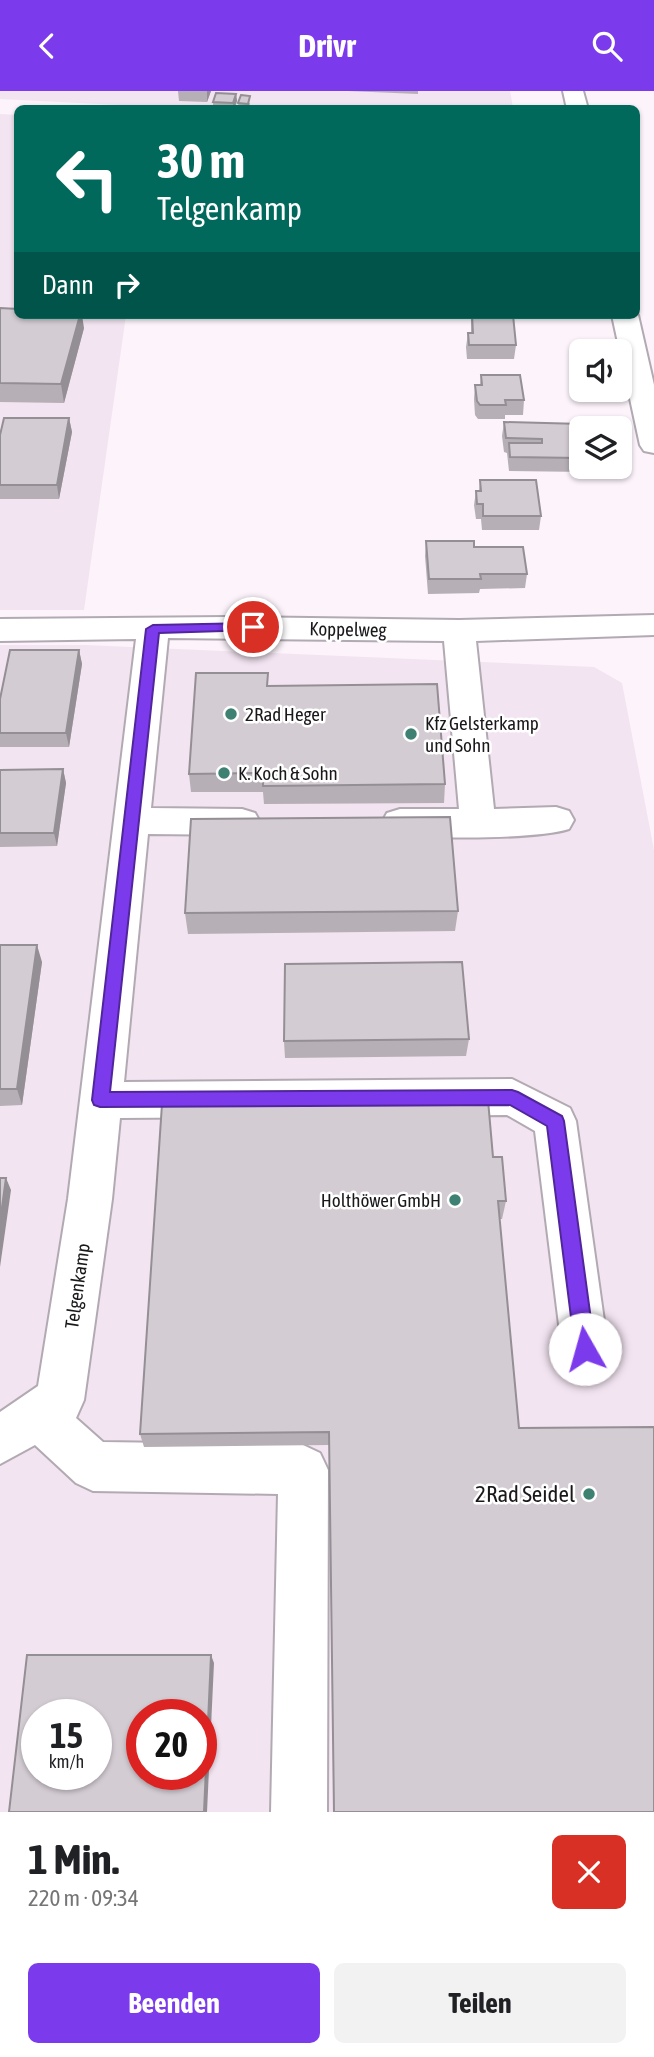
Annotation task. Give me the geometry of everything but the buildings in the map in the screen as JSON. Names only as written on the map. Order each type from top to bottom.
[{"type":"street","points":[[626,319],[654,445]]},
{"type":"street","name":"Koppelweg","points":[[0,630],[227,627],[458,631],[654,625]]},
{"type":"street","name":"Telgenkamp","points":[[19,1428],[60,1400],[90,1199],[153,629]]},
{"type":"street","points":[[458,631],[478,823]]},
{"type":"street","points":[[367,822],[478,823],[556,820]]},
{"type":"street","points":[[131,821],[270,822]]},
{"type":"street","points":[[100,1100],[512,1097],[555,1121],[585,1349]]},
{"type":"street","points":[[19,1428],[93,1466],[303,1470],[299,1812]]},
{"type":"shaded area","points":[[0,91],[510,91],[512,105],[119,105],[0,99]]},
{"type":"shaded area","points":[[0,114],[14,115],[14,319],[125,319],[84,610],[0,610]]},
{"type":"shaded area","points":[[0,645],[85,645],[594,667],[622,683],[654,850],[654,1812],[0,1812]]},
{"type":"place","name":"2Rad Heger","points":[[231,714]]},
{"type":"place","name":"Kfz Gelsterkamp und Sohn","points":[[411,734]]},
{"type":"place","name":"K. Koch & Sohn","points":[[224,773]]},
{"type":"place","name":"Holthöwer GmbH","points":[[455,1200]]},
{"type":"place","name":"2Rad Seidel","points":[[589,1494]]},
{"type":"route","points":[[253,627],[153,629],[100,1100],[512,1097],[555,1121],[585,1349]]}]
